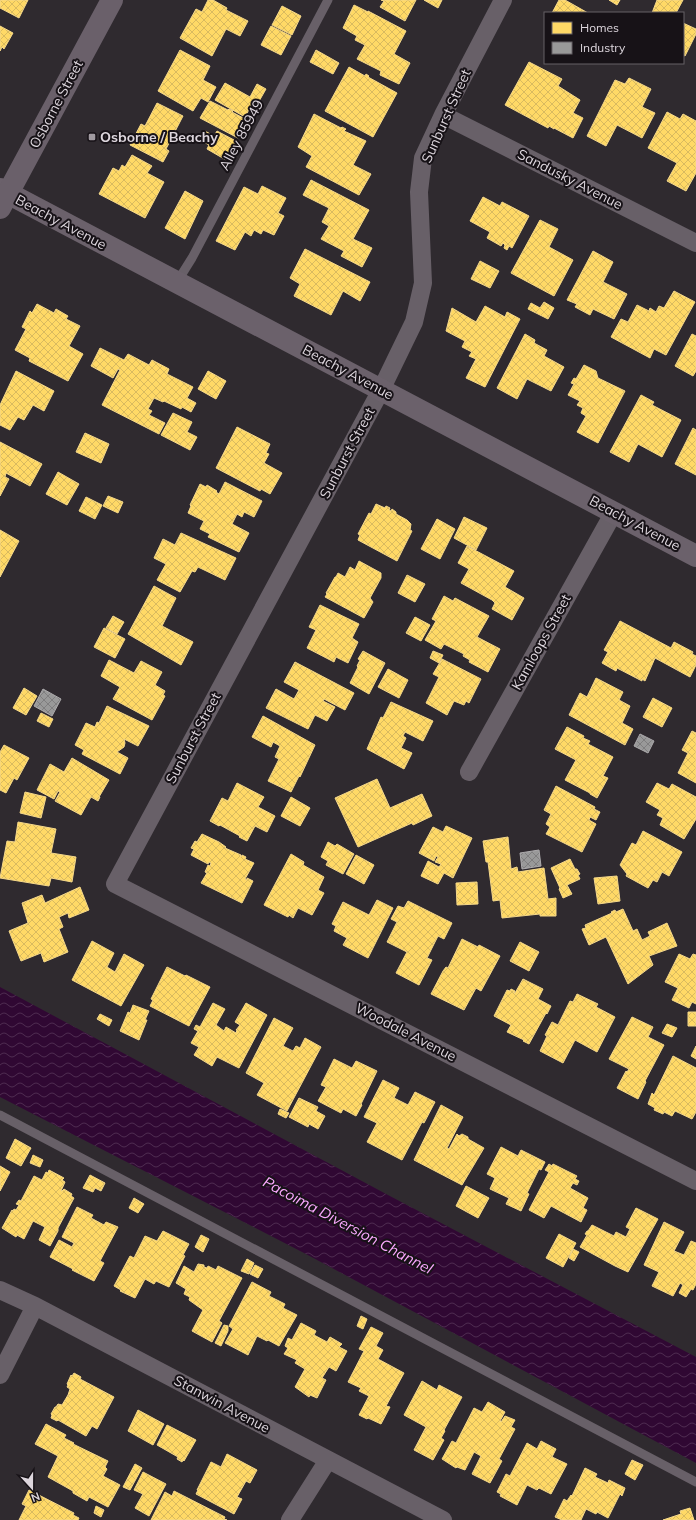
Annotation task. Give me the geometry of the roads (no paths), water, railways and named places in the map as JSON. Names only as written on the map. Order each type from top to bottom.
[{"type":"main road","name":"Osborne Street","points":[[3,197],[112,0]]},
{"type":"street","name":"Sunburst Street","points":[[115,884],[381,390],[414,322],[423,283],[419,192],[423,158],[443,115],[503,0]]},
{"type":"street","name":"Sandusky Avenue","points":[[443,115],[696,243]]},
{"type":"street","name":"Beachy Avenue","points":[[3,197],[177,282],[696,556]]},
{"type":"street","name":"Kamloops Street","points":[[469,772],[614,512]]},
{"type":"street","name":"Woodale Avenue","points":[[115,884],[696,1181]]},
{"type":"street","name":"Stanwin Avenue","points":[[0,1290],[35,1306],[443,1520]]},
{"type":"street","points":[[0,1375],[35,1306]]},
{"type":"street","points":[[290,1520],[328,1460]]},
{"type":"lane","name":"Alley 85949","points":[[177,282],[196,251],[328,0]]},
{"type":"lane","points":[[0,1115],[696,1482]]},
{"type":"water","name":"Pacoima Diversion Channel","points":[[0,987],[388,1195],[696,1357],[696,1463],[304,1253],[0,1097]]},
{"type":"place","name":"Osborne / Beachy","points":[[92,137]]}]
